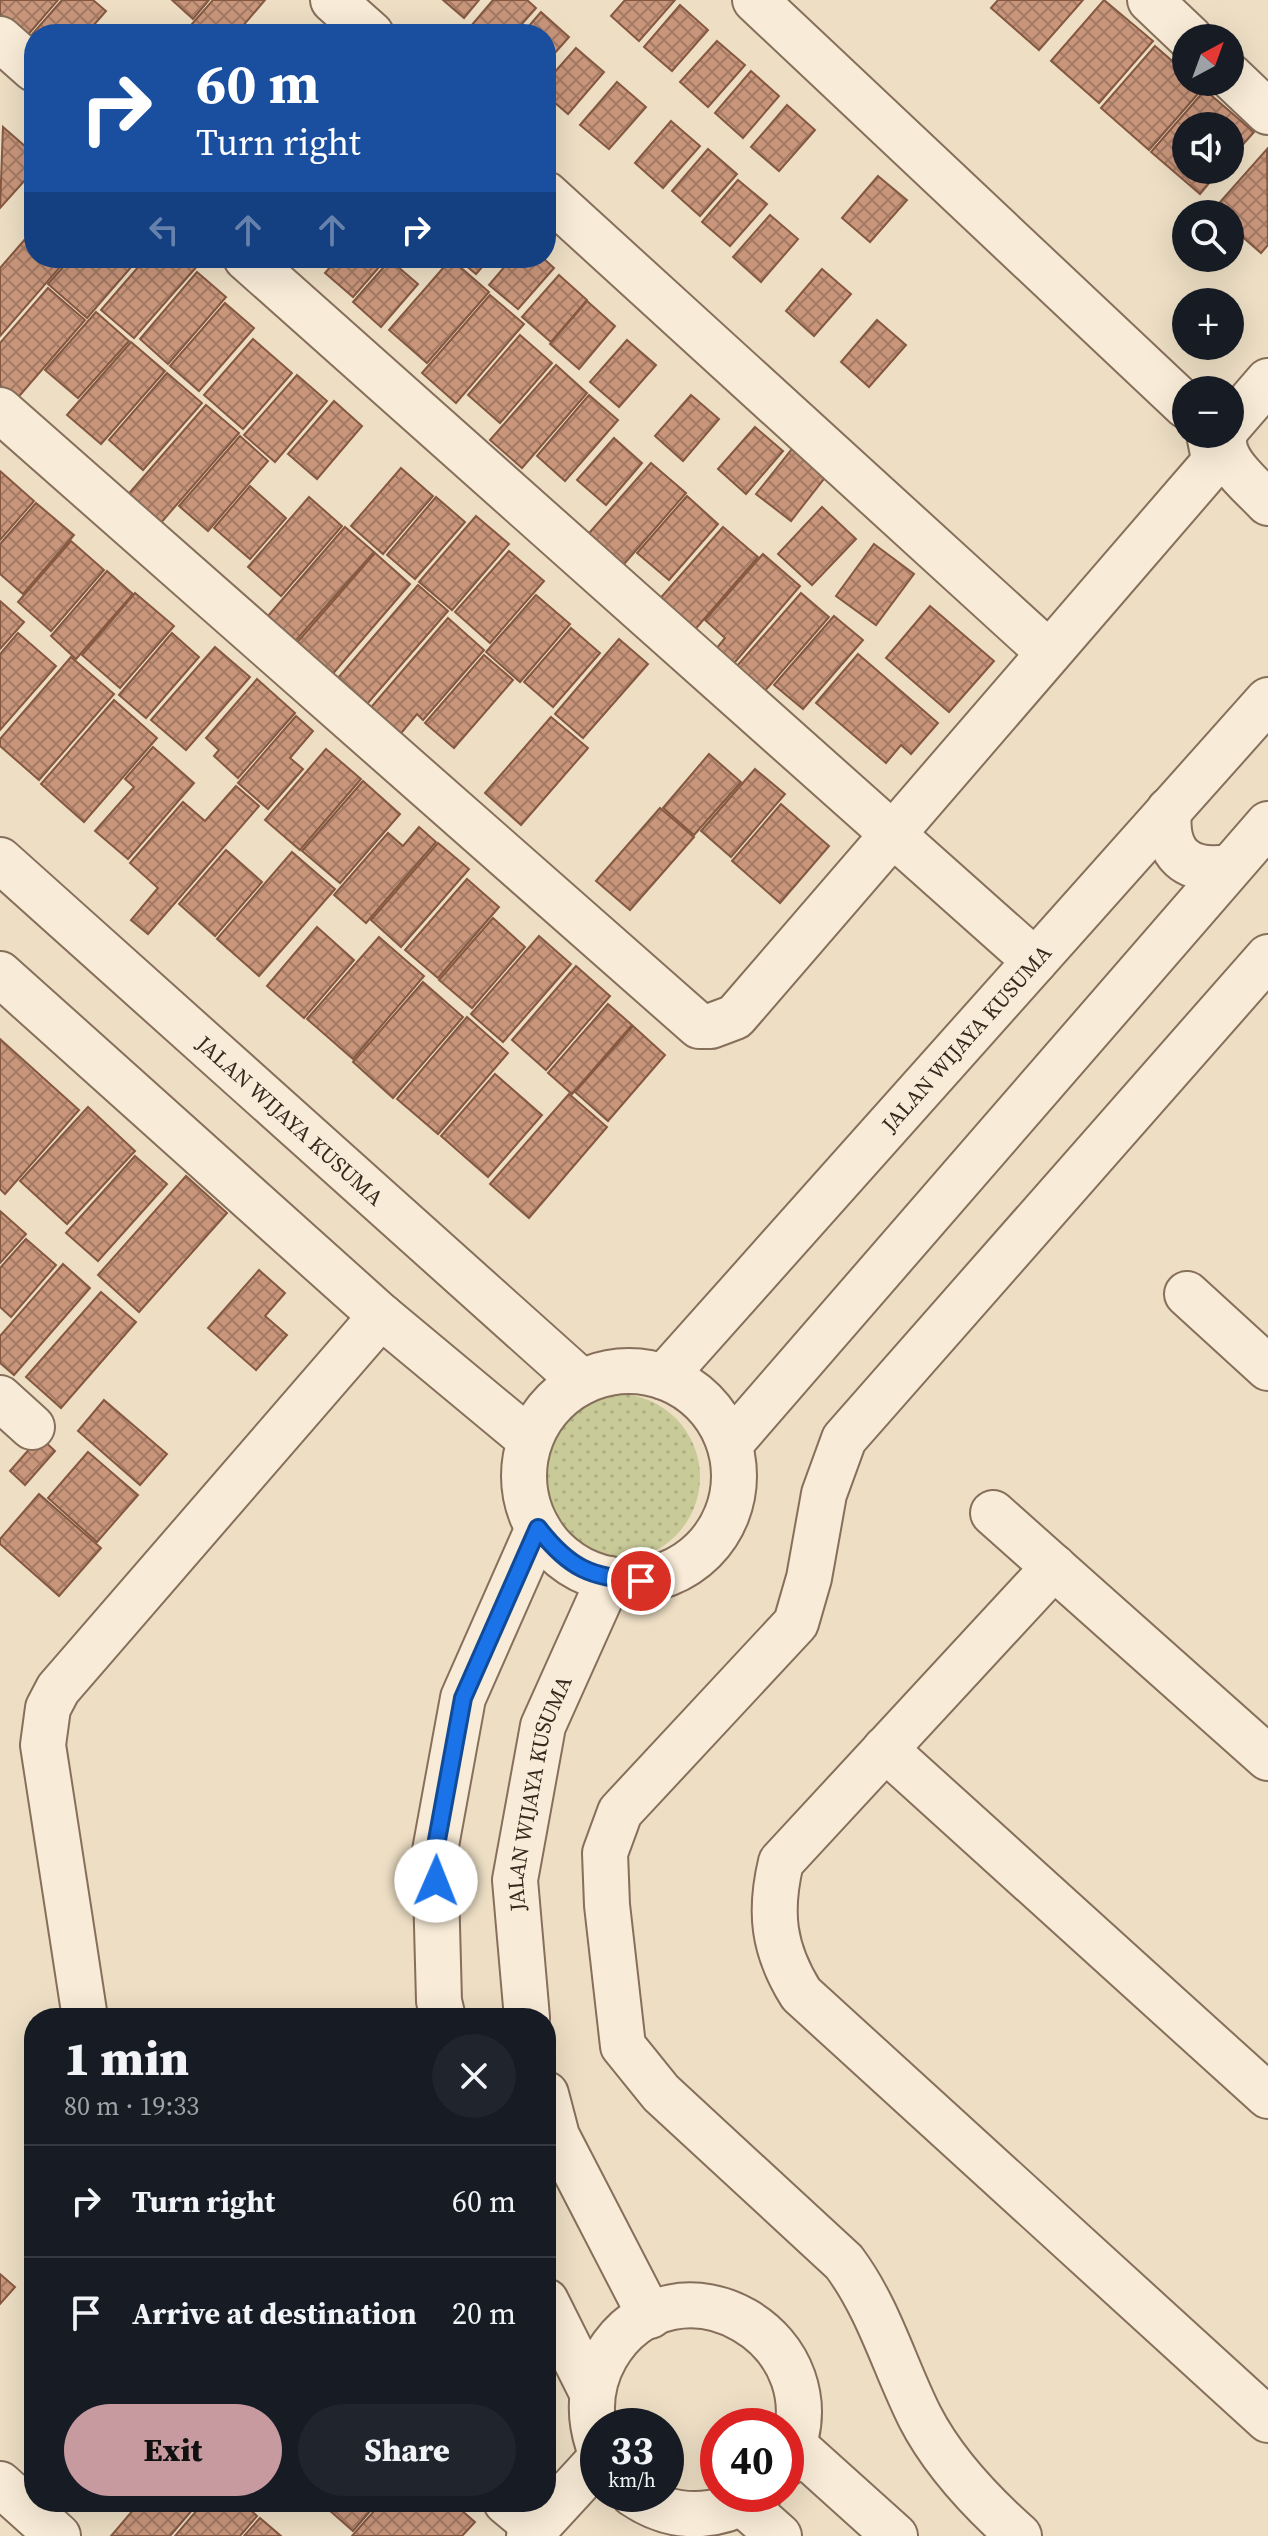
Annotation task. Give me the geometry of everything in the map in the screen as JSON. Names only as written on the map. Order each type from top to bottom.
[{"type":"street","points":[[333,0],[360,24]]},
{"type":"street","points":[[755,0],[1172,393]]},
{"type":"street","points":[[1150,0],[1175,24]]},
{"type":"street","points":[[0,39],[24,60]]},
{"type":"street","points":[[1244,89],[1268,112]]},
{"type":"street","points":[[556,203],[1048,652]]},
{"type":"street","points":[[257,268],[1035,961]]},
{"type":"street","points":[[1244,409],[1268,381]]},
{"type":"street","points":[[0,410],[699,1026],[711,1026],[735,1017],[1208,469],[1214,459],[1212,448]]},
{"type":"street","points":[[1225,448],[1230,462],[1268,503]]},
{"type":"street","name":"JALAN WIJAYA KUSUMA","points":[[664,1377],[1268,700]]},
{"type":"street","points":[[1169,810],[1169,837],[1184,861],[1200,868],[1229,867]]},
{"type":"street","points":[[730,1444],[1268,824]]},
{"type":"street","name":"JALAN WIJAYA KUSUMA","points":[[0,860],[582,1382]]},
{"type":"street","points":[[1120,865],[1149,867],[1170,880],[1178,895],[1179,923]]},
{"type":"street","points":[[1019,2536],[946,2459],[921,2419],[862,2286],[844,2262],[661,2093],[623,2046],[607,1905],[605,1853],[620,1812],[796,1623],[809,1578],[824,1494],[844,1439],[1268,957]]},
{"type":"street","points":[[0,974],[381,1316],[530,1440]]},
{"type":"street","points":[[1187,1294],[1268,1368]]},
{"type":"street","points":[[83,2008],[43,1745],[48,1708],[58,1689],[381,1316]]},
{"type":"street","points":[[623,1370],[664,1377],[698,1396],[722,1427],[730,1444],[735,1475],[731,1506],[718,1534],[697,1557],[671,1573],[641,1581],[609,1579],[581,1570],[557,1552],[538,1528],[524,1485],[530,1440],[542,1416],[560,1396],[582,1382],[623,1370]]},
{"type":"street","points":[[0,1398],[32,1427]]},
{"type":"street","points":[[993,1513],[1268,1758]]},
{"type":"street","points":[[441,2008],[435,1851],[463,1698],[538,1528]]},
{"type":"street","points":[[1054,1567],[781,1862],[772,1898],[785,1968],[801,1994],[1268,2420]]},
{"type":"street","name":"JALAN WIJAYA KUSUMA","points":[[526,2008],[515,1880],[543,1726],[609,1579]]},
{"type":"street","points":[[885,1749],[1268,2096]]},
{"type":"street","points":[[556,2132],[650,2316]]},
{"type":"street","points":[[592,2408],[592,2393],[599,2369],[612,2347],[629,2329],[650,2316],[673,2308],[698,2306],[734,2314],[765,2333],[782,2351],[793,2373],[798,2408]]},
{"type":"street","points":[[556,2321],[592,2393]]},
{"type":"street","points":[[804,2466],[895,2536]]},
{"type":"street","points":[[556,2496],[580,2476]]},
{"type":"street","points":[[0,2484],[24,2506]]},
{"type":"street","points":[[31,2512],[58,2536]]},
{"type":"street","points":[[645,2513],[704,2515],[713,2512]]},
{"type":"street","points":[[761,2512],[779,2536]]},
{"type":"green space","points":[[617,1394],[649,1400],[676,1418],[694,1445],[700,1477],[694,1509],[676,1536],[649,1554],[617,1560],[585,1554],[558,1536],[540,1509],[534,1477],[540,1445],[558,1418],[585,1400]]},
{"type":"building","points":[[0,0],[58,0],[37,24],[24,24],[24,35],[0,14]]},
{"type":"building","points":[[62,0],[93,0],[106,11],[95,24],[41,24]]},
{"type":"building","points":[[172,0],[209,0],[193,19]]},
{"type":"building","points":[[213,0],[265,0],[245,24],[192,24]]},
{"type":"building","points":[[443,0],[479,0],[464,18]]},
{"type":"building","points":[[493,0],[527,0],[536,8],[522,24],[473,24]]},
{"type":"building","points":[[625,0],[675,0],[639,41],[611,16]]},
{"type":"building","points":[[998,0],[1083,0],[1039,50],[991,8]]},
{"type":"building","points":[[1104,0],[1153,41],[1099,103],[1051,61]]},
{"type":"building","points":[[680,5],[708,30],[672,71],[644,47]]},
{"type":"building","points":[[541,12],[554,24],[531,24]]},
{"type":"building","points":[[556,25],[569,37],[556,52]]},
{"type":"building","points":[[717,41],[745,65],[708,107],[680,82]]},
{"type":"building","points":[[1155,46],[1172,61],[1172,96],[1196,96],[1182,112],[1172,112],[1172,124],[1149,150],[1101,108]]},
{"type":"building","points":[[576,48],[604,72],[568,114],[556,104],[556,71]]},
{"type":"building","points":[[751,71],[779,96],[743,138],[715,113]]},
{"type":"building","points":[[617,82],[646,107],[609,149],[580,125]]},
{"type":"building","points":[[1200,96],[1212,96],[1231,112],[1186,112]]},
{"type":"building","points":[[787,105],[815,130],[779,171],[751,147]]},
{"type":"building","points":[[671,121],[700,146],[663,188],[635,163]]},
{"type":"building","points":[[1244,123],[1254,132],[1244,143]]},
{"type":"building","points":[[3,127],[24,145],[24,181],[0,208]]},
{"type":"building","points":[[1172,128],[1172,170],[1151,152]]},
{"type":"building","points":[[708,149],[737,174],[700,216],[672,191]]},
{"type":"building","points":[[1267,149],[1268,245],[1261,253],[1244,238],[1244,200],[1222,200],[1236,184],[1244,184],[1244,175]]},
{"type":"building","points":[[878,176],[907,200],[870,242],[842,218]]},
{"type":"building","points":[[738,180],[767,204],[730,246],[702,222]]},
{"type":"building","points":[[1188,184],[1208,184],[1200,194]]},
{"type":"building","points":[[770,215],[798,239],[761,282],[733,257]]},
{"type":"building","points":[[24,240],[24,268],[59,268],[0,336],[0,268]]},
{"type":"building","points":[[62,268],[130,268],[87,318],[48,284]]},
{"type":"building","points":[[137,268],[195,268],[134,338],[101,310]]},
{"type":"building","points":[[329,268],[378,268],[353,297],[325,273]]},
{"type":"building","points":[[383,268],[399,268],[418,284],[381,327],[353,302]]},
{"type":"building","points":[[443,268],[461,268],[489,292],[427,363],[389,330]]},
{"type":"building","points":[[503,268],[554,268],[518,309],[489,285]]},
{"type":"building","points":[[822,269],[851,294],[814,336],[786,311]]},
{"type":"building","points":[[197,272],[226,297],[168,364],[140,339]]},
{"type":"building","points":[[559,275],[587,300],[551,342],[522,317]]},
{"type":"building","points":[[48,288],[85,320],[14,402],[0,390],[0,343]]},
{"type":"building","points":[[490,295],[524,324],[456,403],[422,373]]},
{"type":"building","points":[[587,301],[615,326],[579,369],[550,344]]},
{"type":"building","points":[[225,303],[254,328],[199,391],[170,366]]},
{"type":"building","points":[[96,312],[129,341],[78,398],[45,370]]},
{"type":"building","points":[[877,320],[906,345],[869,387],[841,362]]},
{"type":"building","points":[[520,335],[552,363],[500,423],[468,395]]},
{"type":"building","points":[[253,339],[292,373],[243,429],[204,395]]},
{"type":"building","points":[[627,340],[656,365],[619,407],[590,382]]},
{"type":"building","points":[[131,342],[165,371],[101,444],[67,415]]},
{"type":"building","points":[[556,365],[587,393],[522,468],[490,440]]},
{"type":"building","points":[[167,373],[202,403],[143,470],[109,440]]},
{"type":"building","points":[[297,375],[327,401],[275,462],[244,435]]},
{"type":"building","points":[[589,395],[618,420],[565,481],[537,456]]},
{"type":"building","points":[[691,395],[719,419],[683,461],[655,436]]},
{"type":"building","points":[[334,401],[362,426],[317,479],[288,454]]},
{"type":"building","points":[[206,405],[239,433],[159,525],[126,497]]},
{"type":"building","points":[[755,427],[783,451],[746,494],[718,469]]},
{"type":"building","points":[[240,436],[268,461],[208,531],[179,506]]},
{"type":"building","points":[[614,438],[642,463],[606,505],[577,480]]},
{"type":"building","points":[[792,449],[827,475],[791,521],[756,494]]},
{"type":"building","points":[[651,463],[686,493],[618,571],[583,540]]},
{"type":"building","points":[[401,468],[433,496],[383,554],[351,526]]},
{"type":"building","points":[[0,471],[34,501],[0,540]]},
{"type":"building","points":[[250,486],[286,518],[250,559],[214,528]]},
{"type":"building","points":[[687,496],[718,524],[669,580],[637,553]]},
{"type":"building","points":[[309,497],[342,526],[281,596],[248,567]]},
{"type":"building","points":[[436,497],[465,522],[415,579],[387,555]]},
{"type":"building","points":[[36,503],[74,535],[23,594],[0,574],[0,544]]},
{"type":"building","points":[[822,507],[856,539],[812,585],[778,554]]},
{"type":"building","points":[[476,516],[509,544],[452,610],[419,582]]},
{"type":"building","points":[[345,527],[374,552],[290,647],[262,623]]},
{"type":"building","points":[[723,527],[758,557],[685,641],[650,610]]},
{"type":"building","points":[[71,541],[104,570],[51,631],[18,602]]},
{"type":"building","points":[[874,544],[914,574],[876,625],[836,596]]},
{"type":"building","points":[[509,551],[544,581],[490,643],[455,612]]},
{"type":"building","points":[[375,553],[410,584],[330,677],[294,646]]},
{"type":"building","points":[[763,554],[800,586],[724,675],[707,660],[725,638],[705,620]]},
{"type":"building","points":[[107,571],[133,594],[76,659],[51,636]]},
{"type":"building","points":[[418,585],[448,611],[360,712],[331,686]]},
{"type":"building","points":[[135,593],[174,626],[120,688],[82,655]]},
{"type":"building","points":[[801,593],[829,617],[757,700],[729,675]]},
{"type":"building","points":[[536,595],[570,624],[520,682],[486,652]]},
{"type":"building","points":[[0,601],[24,622],[0,649]]},
{"type":"building","points":[[930,606],[994,661],[949,712],[886,658]]},
{"type":"building","points":[[834,616],[863,640],[803,709],[774,685]]},
{"type":"building","points":[[448,618],[484,650],[423,720],[417,714],[397,738],[367,712]]},
{"type":"building","points":[[571,628],[600,653],[553,707],[524,682]]},
{"type":"building","points":[[18,633],[56,666],[0,730],[0,654]]},
{"type":"building","points":[[172,633],[199,657],[146,718],[119,695]]},
{"type":"building","points":[[619,639],[648,664],[583,738],[555,714]]},
{"type":"building","points":[[215,647],[250,677],[186,750],[151,720]]},
{"type":"building","points":[[858,654],[938,723],[911,754],[901,745],[886,763],[816,703]]},
{"type":"building","points":[[484,655],[513,680],[454,748],[425,723]]},
{"type":"building","points":[[71,657],[114,694],[39,780],[0,746],[0,739]]},
{"type":"building","points":[[257,679],[295,713],[238,778],[214,756],[219,750],[206,738]]},
{"type":"building","points":[[114,700],[157,738],[84,822],[41,784]]},
{"type":"building","points":[[296,716],[313,731],[290,758],[303,769],[268,809],[238,783]]},
{"type":"building","points":[[551,717],[588,748],[521,825],[485,793]]},
{"type":"building","points":[[153,747],[194,783],[128,859],[95,831],[134,787],[125,779]]},
{"type":"building","points":[[326,749],[361,779],[300,850],[265,820]]},
{"type":"building","points":[[709,754],[741,782],[694,835],[663,808]]},
{"type":"building","points":[[755,769],[785,794],[731,857],[701,831]]},
{"type":"building","points":[[363,781],[400,814],[340,883],[302,851]]},
{"type":"building","points":[[236,786],[259,806],[148,934],[131,920],[158,888],[130,863],[183,802],[205,821]]},
{"type":"building","points":[[781,804],[829,846],[780,903],[732,861]]},
{"type":"building","points":[[660,808],[694,837],[630,910],[596,881]]},
{"type":"building","points":[[419,827],[436,842],[366,923],[334,895],[388,833],[403,846]]},
{"type":"building","points":[[438,843],[469,869],[401,947],[371,920]]},
{"type":"building","points":[[226,850],[262,882],[215,936],[179,904]]},
{"type":"building","points":[[292,852],[335,889],[259,976],[217,939]]},
{"type":"building","points":[[467,879],[499,907],[438,978],[405,950]]},
{"type":"building","points":[[493,918],[525,947],[472,1008],[439,980]]},
{"type":"building","points":[[317,927],[354,960],[304,1018],[267,986]]},
{"type":"building","points":[[539,936],[571,964],[503,1042],[471,1014]]},
{"type":"building","points":[[379,937],[424,976],[353,1059],[307,1019]]},
{"type":"building","points":[[576,966],[610,996],[546,1070],[512,1040]]},
{"type":"building","points":[[423,982],[463,1017],[393,1098],[353,1062]]},
{"type":"building","points":[[608,1004],[632,1025],[572,1094],[548,1073]]},
{"type":"building","points":[[467,1017],[508,1053],[438,1134],[397,1099]]},
{"type":"building","points":[[633,1026],[665,1055],[608,1121],[575,1092]]},
{"type":"building","points":[[0,1039],[79,1110],[5,1194],[0,1189]]},
{"type":"building","points":[[495,1074],[542,1115],[488,1177],[441,1136]]},
{"type":"building","points":[[569,1094],[607,1127],[529,1218],[490,1184]]},
{"type":"building","points":[[88,1107],[135,1151],[67,1224],[20,1181]]},
{"type":"building","points":[[135,1156],[167,1184],[98,1261],[66,1233]]},
{"type":"building","points":[[186,1176],[227,1213],[139,1312],[98,1275]]},
{"type":"building","points":[[0,1211],[26,1234],[0,1263]]},
{"type":"building","points":[[26,1239],[56,1265],[11,1317],[0,1307],[0,1268]]},
{"type":"building","points":[[63,1264],[90,1288],[14,1375],[0,1363],[0,1336]]},
{"type":"building","points":[[259,1270],[285,1293],[265,1316],[287,1335],[256,1370],[208,1328]]},
{"type":"building","points":[[101,1292],[136,1322],[61,1408],[26,1377]]},
{"type":"building","points":[[104,1400],[167,1454],[140,1485],[78,1431]]},
{"type":"building","points":[[40,1437],[55,1451],[25,1485],[10,1471]]},
{"type":"building","points":[[88,1452],[138,1495],[97,1542],[48,1498]]},
{"type":"building","points":[[39,1494],[101,1548],[59,1596],[0,1544],[0,1539]]},
{"type":"building","points":[[0,2274],[15,2287],[0,2304]]},
{"type":"building","points":[[131,2512],[190,2512],[170,2536],[111,2536]]},
{"type":"building","points":[[195,2512],[253,2512],[257,2516],[240,2536],[175,2536]]},
{"type":"building","points":[[331,2512],[369,2512],[353,2531]]},
{"type":"building","points":[[373,2512],[464,2512],[475,2522],[462,2536],[352,2536]]},
{"type":"building","points":[[260,2518],[281,2536],[244,2536]]},
{"type":"route","points":[[436,1881],[435,1851],[463,1698],[538,1528],[557,1552],[581,1570],[609,1579],[641,1581]]}]
